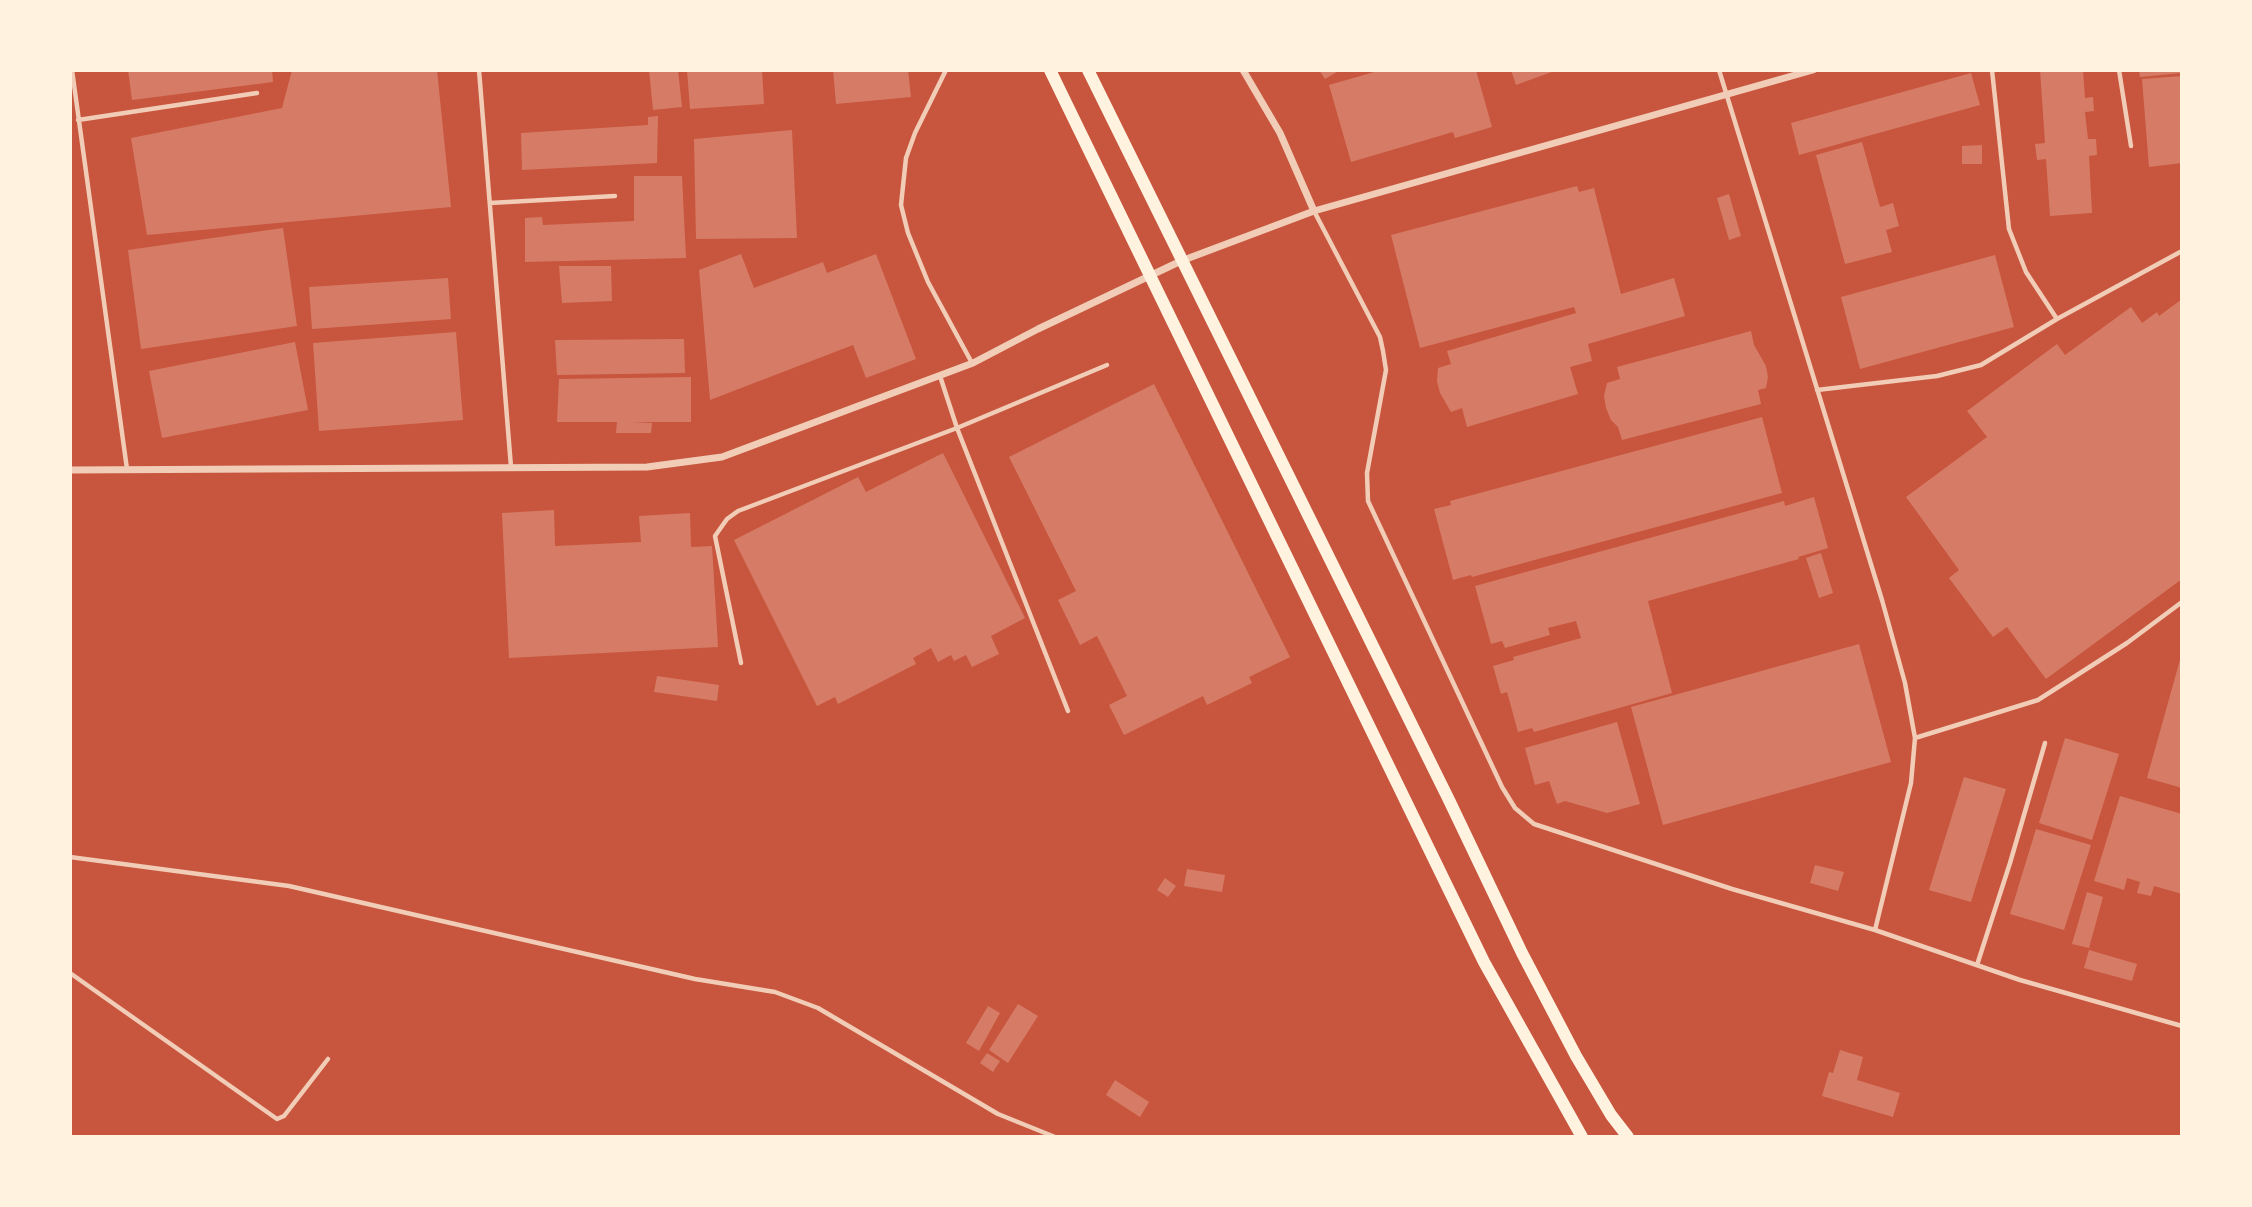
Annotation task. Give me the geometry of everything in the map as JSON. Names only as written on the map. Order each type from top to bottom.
[{"type":"main road","points":[[1050,70],[1484,962],[1582,1137]]},
{"type":"main road","points":[[1088,70],[1561,1029],[1601,1099],[1628,1137]]},
{"type":"main road","points":[[1572,1120],[1573,1137]]},
{"type":"street","points":[[1243,70],[1280,133],[1314,211]]},
{"type":"street","points":[[70,470],[647,467],[722,457],[973,363],[1181,261],[1314,211],[1812,70]]},
{"type":"lane","points":[[72,70],[127,469]]},
{"type":"lane","points":[[479,70],[511,469]]},
{"type":"lane","points":[[946,70],[915,133],[906,158],[901,205],[908,233],[928,282],[973,363]]},
{"type":"lane","points":[[1719,70],[1885,612],[1905,683],[1915,738],[1911,783],[1875,930]]},
{"type":"lane","points":[[1992,70],[2009,229],[2026,272],[2057,319]]},
{"type":"lane","points":[[2119,70],[2131,146]]},
{"type":"lane","points":[[78,120],[257,93]]},
{"type":"lane","points":[[490,203],[615,196]]},
{"type":"lane","points":[[1314,211],[1380,337],[1383,351],[1386,370],[1367,473],[1368,501],[1502,787],[1515,808],[1534,824],[1732,889],[1875,930],[1977,965],[2182,1026]]},
{"type":"lane","points":[[1817,390],[1937,376],[1981,365],[2057,319],[2182,251]]},
{"type":"lane","points":[[741,663],[715,536],[727,519],[738,511],[957,428],[1107,365]]},
{"type":"lane","points":[[940,376],[957,428],[1068,711]]},
{"type":"lane","points":[[1915,738],[2038,700],[2127,643],[2182,602]]},
{"type":"lane","points":[[1977,965],[2045,743]]},
{"type":"lane","points":[[70,857],[289,887],[695,979],[775,992],[818,1008],[998,1114],[1055,1137]]},
{"type":"lane","points":[[70,973],[276,1119],[284,1116],[328,1059]]},
{"type":"building","points":[[128,70],[272,70],[273,82],[132,100]]},
{"type":"building","points":[[292,70],[437,70],[451,207],[147,235],[131,138],[282,108]]},
{"type":"building","points":[[649,70],[678,70],[682,107],[653,110]]},
{"type":"building","points":[[687,70],[762,70],[764,104],[690,109]]},
{"type":"building","points":[[833,70],[908,70],[911,97],[836,104]]},
{"type":"building","points":[[1319,70],[1340,70],[1325,79]]},
{"type":"building","points":[[1381,70],[1476,70],[1492,127],[1455,138],[1453,132],[1351,162],[1329,85]]},
{"type":"building","points":[[1511,70],[1557,70],[1516,85]]},
{"type":"building","points":[[2040,70],[2083,70],[2085,98],[2093,97],[2094,111],[2085,112],[2088,139],[2096,139],[2097,155],[2089,156],[2092,213],[2050,216],[2046,159],[2037,160],[2035,144],[2045,143]]},
{"type":"building","points":[[2139,70],[2182,70],[2182,73],[2140,77]]},
{"type":"building","points":[[1971,73],[1980,105],[1799,155],[1791,123]]},
{"type":"building","points":[[2182,76],[2182,163],[2149,167],[2142,79]]},
{"type":"building","points":[[658,116],[657,163],[522,170],[521,133],[648,125],[648,117]]},
{"type":"building","points":[[792,130],[797,238],[696,239],[694,139]]},
{"type":"building","points":[[1862,142],[1880,207],[1893,203],[1899,226],[1886,230],[1892,252],[1845,264],[1816,155]]},
{"type":"building","points":[[1982,145],[1982,164],[1962,164],[1962,146]]},
{"type":"building","points":[[634,176],[682,176],[686,258],[525,262],[525,218],[542,217],[543,225],[634,221]]},
{"type":"building","points":[[1577,186],[1579,192],[1594,188],[1621,294],[1674,278],[1685,316],[1588,344],[1592,361],[1570,367],[1578,394],[1467,427],[1462,408],[1451,412],[1440,393],[1438,368],[1451,364],[1447,351],[1576,313],[1574,307],[1420,348],[1391,235]]},
{"type":"building","points":[[1729,194],[1741,236],[1729,240],[1717,198]]},
{"type":"building","points":[[283,228],[297,326],[141,349],[128,250]]},
{"type":"building","points":[[741,254],[754,288],[823,262],[827,273],[876,254],[916,359],[866,378],[853,345],[710,400],[699,270]]},
{"type":"building","points":[[1995,255],[2014,327],[1860,369],[1841,297]]},
{"type":"building","points":[[559,266],[611,266],[612,301],[562,303]]},
{"type":"building","points":[[448,278],[451,319],[312,329],[309,287]]},
{"type":"building","points":[[2182,299],[2182,579],[2046,679],[2007,627],[1993,637],[1949,578],[1959,570],[1906,497],[1987,437],[1967,411],[2057,344],[2065,355],[2131,307],[2142,323],[2157,312],[2159,316]]},
{"type":"building","points":[[1751,331],[1768,377],[1766,388],[1758,390],[1761,404],[1622,440],[1618,427],[1611,420],[1606,408],[1604,396],[1607,383],[1620,379],[1617,367]]},
{"type":"building","points":[[456,332],[463,420],[319,431],[313,343]]},
{"type":"building","points":[[684,339],[685,373],[557,375],[555,340]]},
{"type":"building","points":[[295,342],[308,410],[162,438],[149,371]]},
{"type":"building","points":[[691,377],[691,422],[631,422],[652,423],[651,433],[616,433],[617,422],[557,422],[559,379]]},
{"type":"building","points":[[1154,384],[1290,657],[1249,677],[1252,683],[1207,705],[1203,696],[1124,735],[1109,705],[1127,696],[1097,636],[1080,645],[1058,600],[1076,591],[1009,457]]},
{"type":"building","points":[[1762,417],[1782,493],[1453,580],[1434,509],[1451,505],[1450,501]]},
{"type":"building","points":[[943,453],[1025,618],[991,636],[999,654],[972,667],[966,655],[954,661],[951,655],[938,662],[931,648],[913,658],[916,664],[838,704],[835,697],[817,706],[734,540],[858,477],[866,492]]},
{"type":"building","points":[[1814,497],[1828,548],[1798,557],[1799,559],[1648,601],[1672,693],[1534,732],[1532,728],[1518,732],[1507,692],[1501,694],[1493,666],[1514,660],[1513,657],[1581,638],[1576,621],[1548,628],[1550,635],[1505,648],[1502,641],[1491,644],[1475,586],[1784,501],[1785,506]]},
{"type":"building","points":[[554,510],[555,546],[641,542],[639,516],[690,513],[691,547],[712,546],[718,647],[509,658],[502,513]]},
{"type":"building","points":[[1821,553],[1833,593],[1819,598],[1806,558]]},
{"type":"building","points":[[1859,644],[1891,762],[1663,825],[1631,707]]},
{"type":"building","points":[[2182,656],[2182,788],[2147,778]]},
{"type":"building","points":[[657,676],[719,685],[717,701],[654,692]]},
{"type":"building","points":[[1617,722],[1640,804],[1607,813],[1565,801],[1557,804],[1549,781],[1535,785],[1525,748]]},
{"type":"building","points":[[2065,738],[2119,754],[2092,840],[2039,823]]},
{"type":"building","points":[[1964,777],[2006,789],[1971,902],[1929,890]]},
{"type":"building","points":[[2120,796],[2182,814],[2182,894],[2154,886],[2151,896],[2137,893],[2140,882],[2127,878],[2124,890],[2094,881]]},
{"type":"building","points":[[2036,829],[2091,845],[2064,930],[2010,914]]},
{"type":"building","points":[[1815,865],[1844,872],[1838,891],[1810,883]]},
{"type":"building","points":[[1187,869],[1225,875],[1222,892],[1184,886]]},
{"type":"building","points":[[1165,878],[1176,886],[1168,897],[1157,890]]},
{"type":"building","points":[[2087,892],[2103,897],[2089,948],[2072,944]]},
{"type":"building","points":[[2089,950],[2137,964],[2132,981],[2084,968]]},
{"type":"building","points":[[1018,1004],[1038,1016],[1008,1063],[989,1050]]},
{"type":"building","points":[[988,1006],[1000,1013],[979,1051],[966,1043]]},
{"type":"building","points":[[1840,1050],[1863,1057],[1857,1080],[1900,1093],[1893,1117],[1822,1096],[1829,1072],[1833,1073]]},
{"type":"building","points":[[987,1053],[1000,1061],[993,1072],[980,1063]]},
{"type":"building","points":[[1115,1080],[1149,1102],[1140,1117],[1106,1095]]}]
